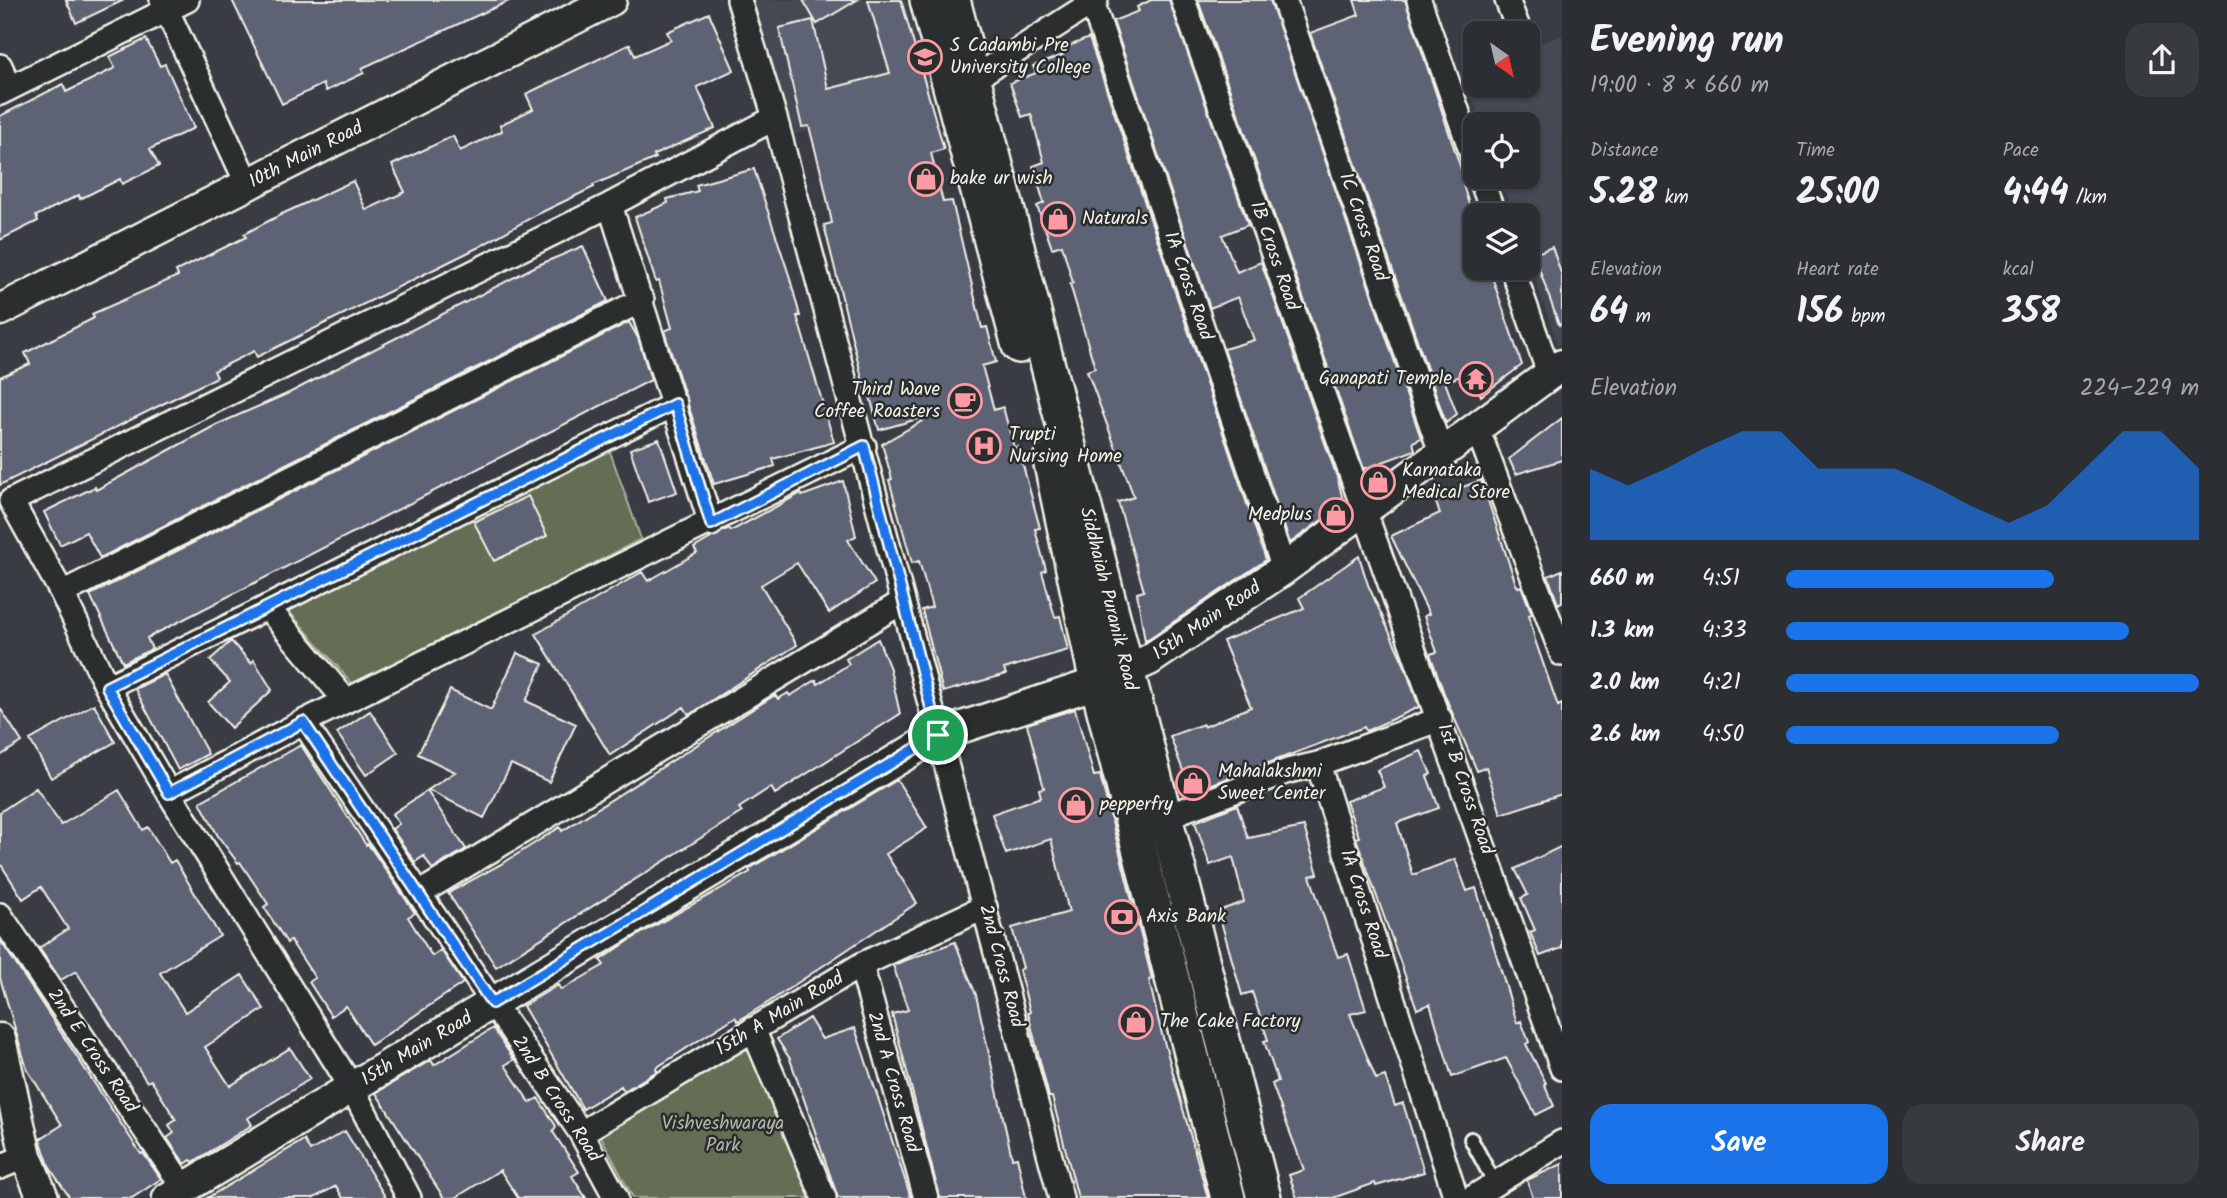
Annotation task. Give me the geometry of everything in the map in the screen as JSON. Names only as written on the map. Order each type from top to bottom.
[{"type":"main road","name":"Siddhaiah Puranik Road","points":[[927,0],[962,86],[1111,678],[1228,1198]]},
{"type":"main road","name":"Siddhaiah Puranik Road","points":[[953,0],[962,86]]},
{"type":"main road","name":"Siddhaiah Puranik Road","points":[[1111,678],[1165,817],[1264,1198]]},
{"type":"street","name":"10th Main Road","points":[[0,310],[611,0]]},
{"type":"street","name":"2nd Cross Road","points":[[739,0],[775,118],[864,446],[902,602],[1061,1198]]},
{"type":"street","name":"1B Cross Road","points":[[1184,0],[1364,512]]},
{"type":"street","name":"1C Cross Road","points":[[1284,0],[1442,454]]},
{"type":"street","points":[[1419,0],[1463,127]]},
{"type":"street","points":[[1507,0],[1515,21]]},
{"type":"street","points":[[962,86],[1094,1]]},
{"type":"street","name":"1A Cross Road","points":[[1094,1],[1283,569]]},
{"type":"street","points":[[0,65],[5,90],[172,3],[248,185]]},
{"type":"street","points":[[409,1198],[352,1088],[169,793],[107,687],[62,593],[5,504],[610,205],[775,118]]},
{"type":"street","points":[[610,205],[711,524]]},
{"type":"street","points":[[1517,280],[1556,369]]},
{"type":"street","points":[[62,593],[642,300]]},
{"type":"street","name":"15th Main Road","points":[[176,1193],[938,735],[1111,678],[1149,660],[1364,512],[1556,369]]},
{"type":"street","points":[[107,687],[675,404]]},
{"type":"street","points":[[1477,428],[1562,654]]},
{"type":"street","points":[[169,793],[303,722],[711,524],[864,446]]},
{"type":"street","name":"1st B Cross Road","points":[[1364,512],[1440,719],[1562,1068]]},
{"type":"street","points":[[420,894],[902,602]]},
{"type":"street","points":[[267,607],[346,701]]},
{"type":"street","points":[[1165,817],[1440,719]]},
{"type":"street","points":[[303,722],[492,1003]]},
{"type":"street","name":"1A Cross Road","points":[[1318,764],[1456,1198]]},
{"type":"street","name":"15th A Main Road","points":[[581,1133],[861,965],[985,907]]},
{"type":"street","name":"2nd E Cross Road","points":[[0,915],[176,1193]]},
{"type":"street","name":"2nd A Cross Road","points":[[861,965],[926,1198]]},
{"type":"street","name":"2nd B Cross Road","points":[[492,1003],[581,1133],[616,1198]]},
{"type":"street","points":[[753,1029],[824,1198]]},
{"type":"street","points":[[0,1039],[13,1162],[43,1198]]},
{"type":"street","points":[[1472,1198],[1562,1142]]},
{"type":"lane","points":[[1471,1139],[1495,1184]]},
{"type":"shaded area","points":[[754,0],[905,0],[934,103],[791,135]]},
{"type":"shaded area","points":[[1562,35],[1562,343],[1558,346],[1536,280],[1540,280],[1540,203],[1509,203],[1504,189],[1540,189],[1540,112],[1478,112],[1473,98],[1540,98],[1540,43]]},
{"type":"green space","points":[[607,443],[641,539],[356,688],[285,607]]},
{"type":"green space","name":"Vishveshwaraya Park","points":[[755,1042],[818,1198],[633,1198],[599,1133]]},
{"type":"building","points":[[66,0],[124,0],[76,23]]},
{"type":"building","points":[[232,0],[511,0],[362,68],[364,73],[326,91],[323,84],[282,104]]},
{"type":"building","points":[[803,0],[857,0],[817,24]]},
{"type":"building","points":[[868,0],[901,0],[944,149],[931,153],[943,202],[952,201],[982,328],[987,327],[996,362],[982,366],[994,410],[1003,407],[1014,448],[1018,447],[1040,528],[1035,529],[1046,570],[1042,572],[1055,617],[1060,616],[1068,650],[1004,669],[1006,674],[943,692],[922,610],[932,607],[919,561],[912,563],[882,444],[922,421],[921,418],[879,430],[869,393],[866,394],[824,225],[832,223],[823,180],[809,126],[802,127],[779,28],[813,20],[828,89],[890,73]]},
{"type":"building","points":[[1151,0],[1169,0],[1248,225],[1222,235],[1237,272],[1261,262],[1338,480],[1344,504],[1290,543],[1224,349],[1254,340],[1238,297],[1210,308],[1113,21],[1139,11],[1137,7]]},
{"type":"building","points":[[1198,0],[1270,0],[1421,438],[1413,442],[1415,450],[1364,469]]},
{"type":"building","points":[[1354,0],[1405,0],[1463,175],[1463,189],[1469,203],[1463,203],[1463,280],[1493,280],[1522,365],[1481,396],[1470,372],[1445,382],[1457,414],[1446,423],[1310,33],[1359,15]]},
{"type":"building","points":[[709,13],[734,70],[697,87],[715,128],[654,155],[656,158],[593,185],[594,187],[477,248],[257,357],[254,351],[214,371],[217,377],[0,485],[0,377],[30,364],[25,353],[94,318],[92,314],[178,276],[176,271],[246,237],[244,234],[282,214],[353,181],[366,210],[405,192],[392,165],[453,136],[460,151],[502,131],[500,125],[533,109],[526,94],[630,44],[635,56],[671,40],[667,32]]},
{"type":"building","points":[[1089,38],[1266,560],[1145,641],[1137,593],[1144,591],[1118,502],[1134,497],[1087,371],[1095,368],[1070,284],[1073,283],[1062,245],[1052,248],[1037,206],[1044,203],[1033,166],[1044,162],[1031,114],[1022,117],[1010,83],[1036,73],[1033,66],[1063,55],[1061,49]]},
{"type":"building","points":[[146,39],[160,66],[165,64],[194,128],[150,149],[159,166],[122,184],[120,179],[80,199],[79,195],[36,216],[38,221],[0,240],[0,116],[63,84],[66,92],[115,68],[109,57]]},
{"type":"building","points":[[754,169],[789,275],[800,316],[797,316],[834,442],[773,459],[775,466],[714,484],[664,331],[672,328],[659,281],[656,282],[635,217],[668,203],[667,199],[698,191],[696,185]]},
{"type":"building","points":[[583,246],[608,301],[100,558],[86,532],[60,545],[44,512],[95,487],[96,490],[216,425],[289,393],[536,266]]},
{"type":"building","points":[[1552,247],[1562,276],[1562,324],[1559,325],[1540,271],[1540,252]]},
{"type":"building","points":[[629,322],[638,338],[651,380],[147,638],[152,649],[123,663],[90,595]]},
{"type":"building","points":[[1562,418],[1562,460],[1516,474],[1509,459]]},
{"type":"building","points":[[659,439],[677,492],[648,502],[630,449]]},
{"type":"building","points":[[1481,480],[1516,584],[1521,586],[1532,614],[1529,615],[1535,640],[1558,706],[1562,704],[1562,794],[1501,814],[1486,767],[1477,771],[1445,696],[1430,654],[1437,652],[1424,616],[1429,614],[1391,536],[1440,513],[1434,498]]},
{"type":"building","points":[[843,481],[856,536],[848,540],[875,583],[829,613],[797,563],[761,585],[797,645],[689,715],[684,707],[610,755],[536,634],[642,572],[648,581],[697,553],[694,548],[729,528],[731,531],[801,493],[802,496]]},
{"type":"building","points":[[528,496],[547,536],[494,561],[474,522]]},
{"type":"building","points":[[1359,556],[1368,585],[1404,664],[1419,707],[1366,731],[1364,727],[1191,792],[1170,736],[1203,724],[1204,727],[1251,707],[1223,641],[1304,608],[1299,598]]},
{"type":"building","points":[[1562,570],[1562,602],[1558,604],[1548,576]]},
{"type":"building","points":[[878,639],[890,669],[900,714],[775,794],[771,787],[739,808],[742,812],[496,967],[448,893],[505,862],[560,827],[562,831],[775,695],[778,699],[788,693],[790,696],[816,680],[818,684],[849,664],[846,659]]},
{"type":"building","points":[[231,641],[251,663],[254,660],[272,690],[231,728],[208,702],[230,682],[210,660]]},
{"type":"building","points":[[517,653],[543,664],[526,701],[576,724],[549,782],[511,764],[484,818],[428,790],[455,772],[418,754],[450,690],[491,710]]},
{"type":"building","points":[[165,674],[208,754],[178,770],[135,689]]},
{"type":"building","points":[[94,704],[115,742],[51,778],[30,740]]},
{"type":"building","points":[[0,708],[22,742],[0,756]]},
{"type":"building","points":[[1075,709],[1094,776],[1100,775],[1152,979],[1149,980],[1160,1027],[1208,1198],[1078,1198],[1052,1097],[1049,1097],[1028,1013],[1030,1012],[1019,970],[1023,968],[1012,928],[1069,912],[1051,839],[1006,854],[992,814],[1041,797],[1039,789],[1044,788],[1027,724]]},
{"type":"building","points":[[370,711],[398,753],[366,775],[337,733]]},
{"type":"building","points":[[301,745],[366,845],[368,844],[415,913],[408,917],[432,956],[441,950],[463,983],[371,1045],[346,1006],[331,1016],[309,982],[315,978],[290,940],[287,943],[264,907],[268,904],[240,862],[238,863],[218,836],[200,802]]},
{"type":"building","points":[[1421,751],[1431,774],[1427,776],[1439,808],[1397,823],[1413,875],[1455,859],[1467,891],[1476,888],[1517,1023],[1521,1021],[1529,1042],[1526,1044],[1546,1083],[1544,1084],[1554,1106],[1536,1115],[1506,1058],[1452,1077],[1430,1004],[1417,1009],[1356,838],[1359,837],[1346,801],[1384,787],[1377,770]]},
{"type":"building","points":[[897,780],[927,828],[886,854],[917,903],[769,1002],[738,1021],[735,1017],[624,1091],[621,1086],[583,1109],[523,1006],[558,985],[561,990],[604,965],[600,960],[635,937],[750,872],[749,869]]},
{"type":"building","points":[[36,788],[61,825],[119,790],[143,830],[148,827],[170,863],[175,860],[220,936],[160,973],[185,1012],[242,975],[264,1009],[205,1047],[230,1086],[290,1048],[310,1079],[248,1118],[252,1125],[193,1162],[191,1160],[185,1164],[167,1138],[174,1133],[169,1125],[176,1120],[151,1080],[147,1082],[76,971],[61,980],[39,948],[68,929],[41,887],[23,899],[0,863],[0,812]]},
{"type":"building","points":[[427,791],[466,849],[432,869],[424,856],[415,862],[392,829],[399,824],[392,814]]},
{"type":"building","points":[[1237,805],[1248,838],[1304,827],[1318,874],[1310,876],[1327,927],[1338,957],[1348,954],[1366,1010],[1350,1014],[1376,1079],[1385,1076],[1395,1106],[1403,1103],[1424,1172],[1376,1186],[1375,1183],[1333,1198],[1297,1198],[1289,1175],[1304,1170],[1272,1084],[1278,1081],[1264,1041],[1268,1040],[1252,992],[1242,995],[1218,911],[1244,902],[1233,857],[1210,865],[1195,822]]},
{"type":"building","points":[[1562,846],[1562,948],[1540,956],[1530,932],[1535,930],[1521,898],[1528,895],[1515,869]]},
{"type":"building","points":[[0,940],[141,1154],[143,1153],[161,1179],[132,1198],[70,1198],[50,1168],[40,1139],[62,1125],[27,1069],[0,978]]},
{"type":"building","points":[[955,942],[976,995],[1012,1158],[1017,1157],[1026,1198],[940,1198],[892,1014],[908,1010],[893,965]]},
{"type":"building","points":[[809,1018],[822,1039],[855,1028],[911,1198],[838,1198],[790,1059],[777,1039]]},
{"type":"building","points":[[493,1028],[514,1060],[505,1065],[530,1103],[538,1098],[556,1126],[553,1132],[579,1172],[572,1176],[586,1198],[518,1198],[500,1170],[455,1198],[444,1198],[376,1093],[431,1060],[434,1065]]},
{"type":"building","points":[[345,1131],[386,1198],[343,1198],[336,1186],[314,1198],[207,1198],[304,1140],[310,1151]]},
{"type":"building","points":[[1562,1164],[1562,1198],[1533,1198],[1527,1180]]},
{"type":"place","name":"S Cadambi Pre University College","points":[[925,57]]},
{"type":"place","name":"bake ur wish","points":[[926,179]]},
{"type":"place","name":"Naturals","points":[[1058,219]]},
{"type":"place","name":"Ganapati Temple","points":[[1476,379]]},
{"type":"place","name":"Third Wave Coffee Roasters","points":[[965,401]]},
{"type":"place","name":"Trupti Nursing Home","points":[[984,446]]},
{"type":"place","name":"Karnataka Medical Store","points":[[1378,482]]},
{"type":"place","name":"Medplus","points":[[1336,515]]},
{"type":"place","name":"Mahalakshmi Sweet Center","points":[[1193,783]]},
{"type":"place","name":"pepperfry","points":[[1076,805]]},
{"type":"place","name":"Axis Bank","points":[[1122,917]]},
{"type":"place","name":"The Cake Factory","points":[[1136,1022]]},
{"type":"route","points":[[675,404],[711,524],[864,446],[938,735],[492,1003],[303,722],[169,793],[107,687],[675,404]]}]
